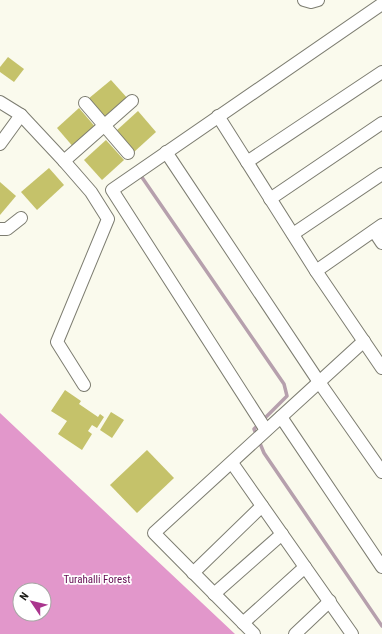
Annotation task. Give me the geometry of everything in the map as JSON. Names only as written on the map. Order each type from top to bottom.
[{"type":"street","points":[[304,0],[311,2],[318,0]]},
{"type":"street","points":[[266,430],[112,190],[382,4]]},
{"type":"street","points":[[248,162],[382,72]]},
{"type":"street","points":[[64,161],[132,101]]},
{"type":"street","points":[[0,102],[21,115],[64,161],[90,192],[108,219],[57,342],[84,385]]},
{"type":"street","points":[[86,103],[128,153]]},
{"type":"street","points":[[0,144],[21,115]]},
{"type":"street","points":[[218,116],[316,271],[382,368]]},
{"type":"street","points":[[270,199],[382,123]]},
{"type":"street","points":[[166,152],[319,382],[382,472]]},
{"type":"street","points":[[293,234],[382,174]]},
{"type":"street","points":[[0,229],[6,229],[21,218]]},
{"type":"street","points":[[316,271],[378,228],[382,243]]},
{"type":"street","points":[[254,634],[154,533],[364,341]]},
{"type":"street","points":[[281,417],[382,567]]},
{"type":"street","points":[[232,463],[352,634]]},
{"type":"street","points":[[193,573],[262,506]]},
{"type":"street","points":[[214,594],[282,534]]},
{"type":"street","points":[[243,623],[305,567]]},
{"type":"street","points":[[298,633],[330,602]]},
{"type":"green space","name":"Turahalli Forest","points":[[0,413],[235,634],[0,634]]},
{"type":"building","points":[[8,57],[24,69],[14,82],[0,72],[0,67]]},
{"type":"building","points":[[111,80],[129,100],[107,120],[88,99]]},
{"type":"building","points":[[79,108],[97,129],[75,149],[57,128]]},
{"type":"building","points":[[138,111],[156,132],[134,152],[116,131]]},
{"type":"building","points":[[106,140],[124,160],[102,180],[84,160]]},
{"type":"building","points":[[49,168],[64,185],[37,210],[21,192]]},
{"type":"building","points":[[0,182],[16,196],[0,215]]},
{"type":"building","points":[[65,390],[81,401],[79,404],[98,417],[100,414],[104,417],[97,428],[92,425],[88,431],[92,434],[82,450],[58,434],[67,421],[51,411]]},
{"type":"building","points":[[111,412],[124,420],[112,438],[100,430]]},
{"type":"building","points":[[147,450],[174,478],[137,513],[110,485]]},
{"type":"waterway","points":[[139,173],[284,384],[287,396],[254,429],[264,453],[382,626]]}]
